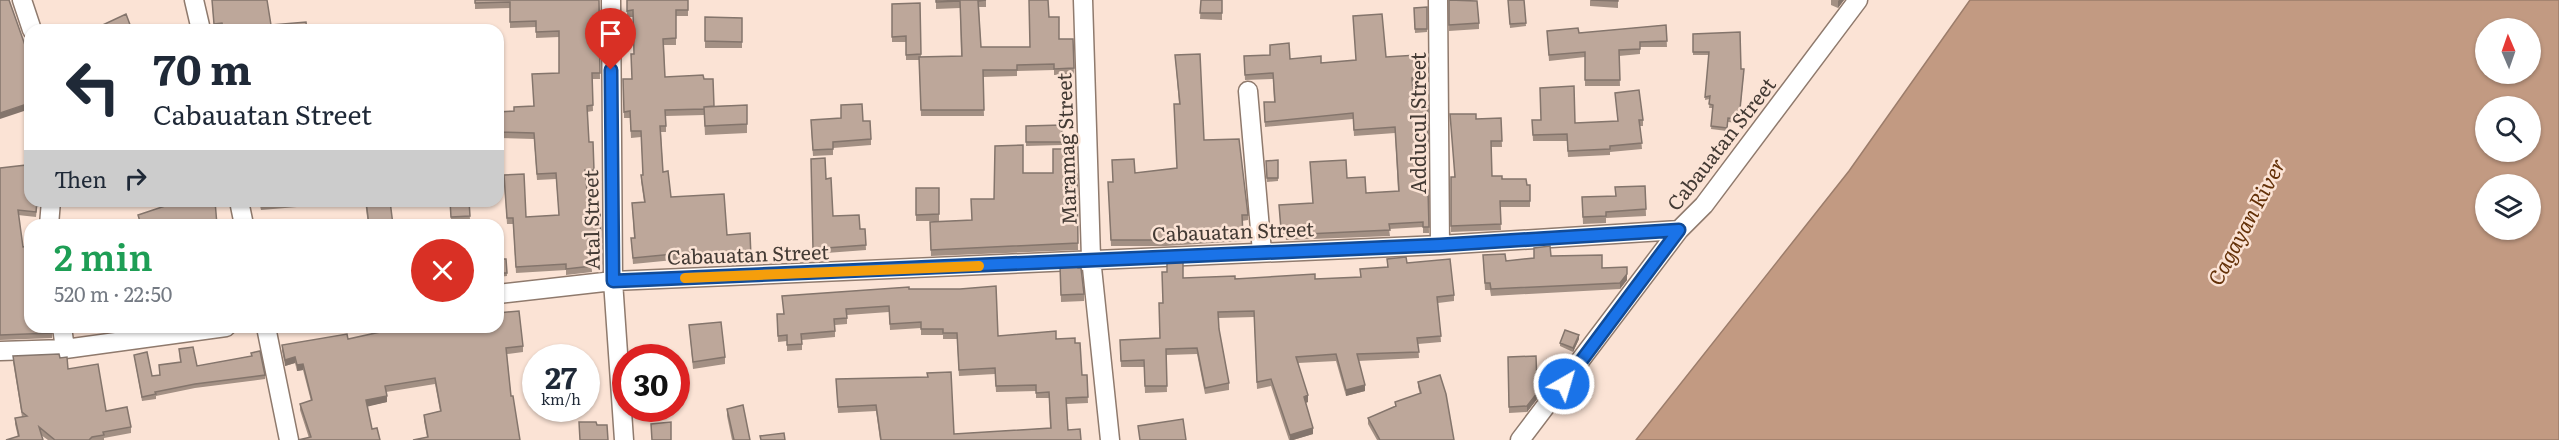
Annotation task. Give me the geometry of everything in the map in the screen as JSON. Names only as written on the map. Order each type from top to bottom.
[{"type":"street","points":[[22,0],[30,24]]},
{"type":"street","points":[[194,0],[200,24]]},
{"type":"street","name":"Atal Street","points":[[611,0],[613,281],[624,440]]},
{"type":"street","name":"Maramag Street","points":[[1083,0],[1091,258],[1110,440]]},
{"type":"street","name":"Adducul Street","points":[[1438,0],[1440,245]]},
{"type":"street","name":"Cabauatan Street","points":[[504,293],[613,281],[978,266],[1091,258],[1440,245],[1679,230],[1704,205],[1858,0]]},
{"type":"street","points":[[1248,91],[1262,252]]},
{"type":"street","points":[[1520,440],[1679,230]]},
{"type":"street","points":[[63,333],[65,349]]},
{"type":"street","points":[[0,351],[65,349],[182,333]]},
{"type":"street","points":[[267,333],[289,440]]},
{"type":"water","name":"Cagayan River","points":[[1970,0],[2559,0],[2559,440],[1636,440],[1849,171]]},
{"type":"building","points":[[0,0],[9,0],[24,42],[24,105],[0,113]]},
{"type":"building","points":[[212,0],[267,0],[271,24],[214,24]]},
{"type":"building","points":[[475,0],[599,0],[600,73],[592,73],[593,105],[587,106],[589,142],[593,142],[594,170],[585,170],[589,211],[600,210],[601,237],[590,238],[592,266],[566,269],[566,264],[516,267],[513,218],[507,218],[504,175],[524,174],[526,217],[559,215],[556,173],[537,174],[534,133],[504,132],[504,112],[514,111],[514,107],[534,106],[532,74],[559,73],[559,31],[536,32],[536,21],[510,22],[510,2],[475,3]]},
{"type":"building","points":[[627,0],[688,0],[688,10],[676,10],[676,38],[663,39],[665,77],[703,75],[704,79],[713,79],[714,106],[704,107],[704,109],[665,110],[666,126],[660,126],[663,172],[668,171],[671,197],[724,194],[727,235],[750,233],[751,257],[718,259],[718,254],[695,255],[694,252],[633,258],[631,238],[635,238],[632,203],[645,202],[641,175],[643,175],[641,131],[631,131],[630,111],[624,112],[623,79],[632,79],[631,54],[634,54],[633,10],[627,11]]},
{"type":"building","points":[[936,0],[986,0],[978,1],[981,47],[1030,47],[1029,0],[1048,0],[1049,17],[1059,17],[1059,39],[1073,39],[1074,68],[1054,69],[1054,64],[1017,65],[1017,70],[983,70],[984,110],[921,110],[919,57],[962,56],[960,1],[936,2]]},
{"type":"building","points":[[1201,0],[1222,0],[1222,13],[1200,13]]},
{"type":"building","points":[[1449,0],[1477,1],[1479,23],[1449,25]]},
{"type":"building","points":[[1508,0],[1524,0],[1526,23],[1510,24]]},
{"type":"building","points":[[920,3],[921,54],[906,55],[906,36],[892,37],[892,4]]},
{"type":"building","points":[[1427,7],[1427,29],[1415,29],[1414,8]]},
{"type":"building","points":[[126,14],[130,24],[105,24]]},
{"type":"building","points":[[1382,14],[1386,57],[1417,55],[1418,77],[1412,78],[1414,107],[1428,106],[1428,143],[1421,144],[1422,160],[1418,161],[1420,191],[1428,190],[1429,227],[1423,227],[1423,222],[1389,224],[1390,230],[1286,235],[1285,228],[1281,229],[1279,205],[1313,203],[1310,162],[1346,160],[1347,178],[1365,177],[1366,193],[1399,191],[1395,127],[1354,130],[1353,113],[1265,122],[1264,102],[1275,102],[1273,73],[1245,75],[1244,56],[1270,55],[1270,45],[1289,43],[1290,59],[1321,56],[1321,63],[1356,60],[1353,16]]},
{"type":"building","points":[[705,17],[742,18],[742,42],[705,41]]},
{"type":"building","points":[[306,22],[306,24],[283,24]]},
{"type":"building","points":[[1666,25],[1667,41],[1640,42],[1640,49],[1619,50],[1620,80],[1585,80],[1585,52],[1549,55],[1547,31],[1578,28],[1579,33]]},
{"type":"building","points":[[1740,32],[1741,69],[1744,69],[1739,119],[1728,118],[1727,128],[1711,126],[1713,105],[1709,104],[1710,96],[1705,97],[1709,52],[1693,52],[1693,34]]},
{"type":"building","points":[[1200,54],[1204,140],[1239,139],[1248,215],[1242,215],[1243,235],[1166,240],[1111,240],[1108,182],[1113,182],[1112,160],[1134,159],[1135,173],[1177,168],[1174,104],[1180,104],[1175,55]]},
{"type":"building","points":[[1574,86],[1575,123],[1618,121],[1615,93],[1639,90],[1643,120],[1639,120],[1642,143],[1610,146],[1610,149],[1568,151],[1567,134],[1533,135],[1532,120],[1541,120],[1540,88]]},
{"type":"building","points":[[862,104],[863,121],[870,121],[871,139],[833,142],[833,149],[813,150],[811,120],[841,118],[841,105]]},
{"type":"building","points":[[747,105],[747,124],[705,126],[704,107]]},
{"type":"building","points":[[1450,114],[1476,114],[1476,119],[1501,118],[1502,141],[1491,141],[1492,176],[1502,176],[1502,179],[1526,179],[1527,185],[1530,185],[1530,201],[1500,201],[1501,224],[1451,226],[1451,177],[1455,177]]},
{"type":"building","points":[[1062,125],[1062,142],[1026,142],[1026,126]]},
{"type":"building","points":[[1023,145],[1023,173],[1053,173],[1053,149],[1068,149],[1068,174],[1077,174],[1078,243],[931,250],[930,222],[972,220],[971,199],[994,199],[995,146]]},
{"type":"building","points":[[825,158],[826,179],[831,178],[833,216],[859,215],[860,229],[865,229],[866,245],[813,249],[811,159]]},
{"type":"building","points":[[1278,160],[1278,178],[1267,178],[1266,161]]},
{"type":"building","points":[[24,165],[24,207],[36,207],[36,212],[18,210],[24,247],[24,333],[52,333],[0,335],[0,168]]},
{"type":"building","points":[[1645,186],[1646,209],[1606,212],[1606,216],[1583,217],[1582,197],[1616,196],[1615,187]]},
{"type":"building","points":[[916,188],[939,188],[939,214],[916,215]]},
{"type":"building","points":[[162,207],[216,207],[216,219],[139,219],[138,215]]},
{"type":"building","points":[[367,207],[391,207],[392,219],[368,219]]},
{"type":"building","points":[[450,207],[469,207],[470,216],[451,217]]},
{"type":"building","points":[[1550,246],[1551,256],[1602,255],[1602,268],[1627,267],[1627,274],[1620,283],[1491,289],[1490,283],[1485,283],[1483,255],[1505,254],[1506,261],[1534,258],[1534,248]]},
{"type":"building","points":[[1406,257],[1407,263],[1450,259],[1454,295],[1437,297],[1441,336],[1417,338],[1419,352],[1357,354],[1365,385],[1346,390],[1336,354],[1296,357],[1308,395],[1304,397],[1313,428],[1290,435],[1271,379],[1257,382],[1254,311],[1218,312],[1229,383],[1205,388],[1197,348],[1166,349],[1167,386],[1145,386],[1144,360],[1121,361],[1120,340],[1160,338],[1159,303],[1163,303],[1162,272],[1167,272],[1167,262],[1183,261],[1183,278],[1235,276],[1235,279],[1315,274],[1315,279],[1361,277],[1360,269],[1388,267],[1387,259]]},
{"type":"building","points":[[504,259],[506,259],[507,273],[504,273]]},
{"type":"building","points":[[1078,265],[1078,268],[1081,268],[1084,294],[1061,295],[1060,266]]},
{"type":"building","points":[[996,286],[998,336],[1056,331],[1056,339],[1075,338],[1075,343],[1080,343],[1082,375],[1087,375],[1088,397],[1066,398],[1068,430],[1080,429],[1081,440],[881,440],[876,405],[838,407],[836,379],[928,377],[927,373],[951,372],[954,434],[1051,428],[1049,392],[1036,393],[1036,385],[996,386],[995,368],[959,370],[957,333],[943,333],[943,329],[921,329],[921,322],[890,324],[889,306],[846,309],[847,318],[834,319],[835,331],[801,334],[802,344],[787,345],[787,335],[778,336],[777,314],[784,314],[782,296],[909,287],[909,289],[960,289]]},
{"type":"building","points":[[519,311],[523,344],[522,346],[506,348],[511,396],[513,396],[520,440],[413,440],[428,437],[424,415],[441,411],[435,378],[385,386],[387,396],[366,400],[372,429],[377,428],[380,440],[298,440],[311,437],[300,404],[312,400],[303,364],[297,365],[295,357],[285,360],[282,345],[347,334],[348,339],[376,333],[504,333],[504,312]]},
{"type":"building","points":[[721,322],[725,357],[693,362],[689,325]]},
{"type":"building","points":[[1565,330],[1579,335],[1573,348],[1560,343]]},
{"type":"building","points":[[193,347],[197,366],[252,356],[251,353],[260,351],[265,375],[195,384],[142,397],[134,355],[147,352],[152,376],[160,375],[159,365],[181,362],[179,349]]},
{"type":"building","points":[[59,354],[60,358],[67,357],[68,369],[98,364],[106,411],[127,407],[131,427],[103,432],[104,435],[92,437],[89,440],[55,440],[39,427],[43,440],[6,440],[19,436],[15,418],[27,416],[22,412],[13,356]]},
{"type":"building","points":[[1536,356],[1537,384],[1540,384],[1541,388],[1527,406],[1509,407],[1508,357]]},
{"type":"building","points":[[1440,375],[1446,394],[1454,440],[1380,440],[1368,418],[1396,406],[1395,402],[1421,393],[1418,382]]},
{"type":"building","points":[[743,405],[750,440],[734,440],[727,409]]},
{"type":"building","points":[[1183,419],[1186,440],[1140,440],[1138,426]]},
{"type":"building","points":[[579,422],[596,422],[597,425],[607,425],[608,440],[580,440]]},
{"type":"building","points":[[671,422],[671,440],[652,440],[651,424]]},
{"type":"building","points":[[784,433],[785,440],[761,440],[760,436]]},
{"type":"slow traffic","points":[[685,278],[979,266]]},
{"type":"route","points":[[611,70],[613,281],[990,265],[1091,258],[1440,245],[1679,230],[1564,384]]}]
